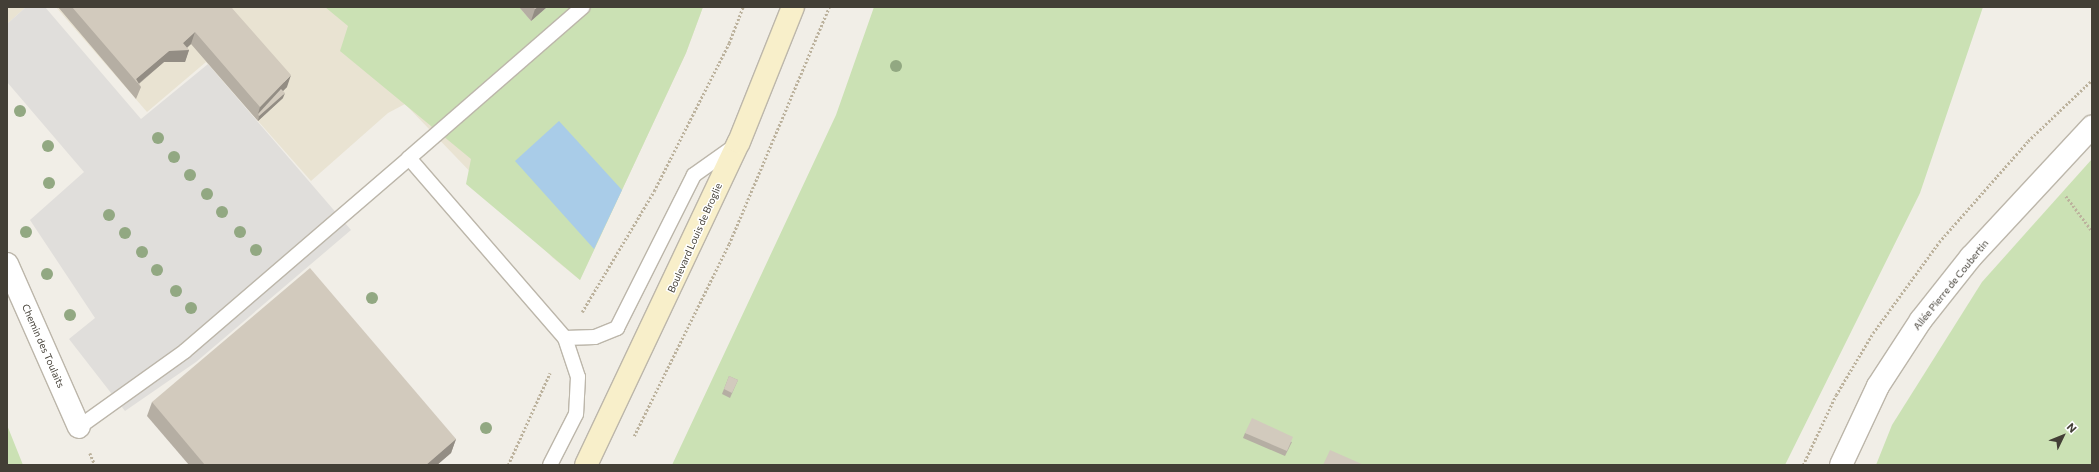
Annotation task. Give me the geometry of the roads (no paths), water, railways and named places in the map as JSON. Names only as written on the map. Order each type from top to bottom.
[{"type":"main road","name":"Boulevard Louis de Broglie","points":[[586,465],[739,142],[793,7]]},
{"type":"street","name":"Allée Pierre de Coubertin","points":[[1841,465],[1878,386],[1921,320],[1972,257],[2092,127]]},
{"type":"street","name":"Chemin des Toulaits","points":[[7,264],[78,427]]},
{"type":"lane","points":[[78,427],[185,351],[584,7]]},
{"type":"lane","points":[[565,338],[595,337],[618,328],[694,175],[739,142]]},
{"type":"lane","points":[[409,158],[565,338],[578,377],[576,414],[550,465]]},
{"type":"water","points":[[559,121],[622,190],[594,249],[515,161]]}]
